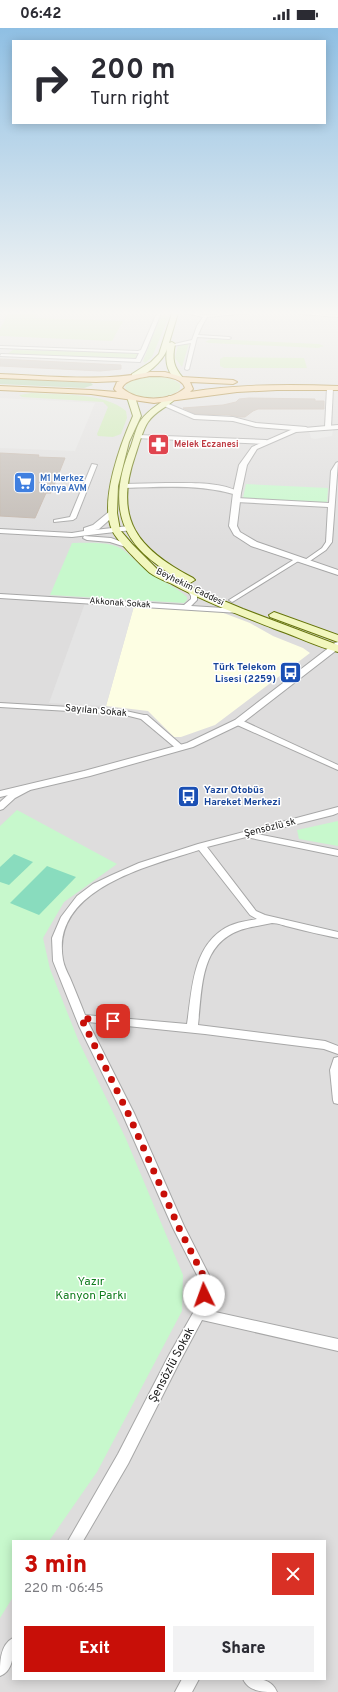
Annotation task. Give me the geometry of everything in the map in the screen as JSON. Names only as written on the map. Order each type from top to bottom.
[{"type":"main road","points":[[62,391],[167,402],[185,394],[188,391]]},
{"type":"main road","points":[[120,391],[121,393],[129,397]]},
{"type":"main road","points":[[135,408],[212,391]]},
{"type":"main road","name":"Beyhekim Caddesi","points":[[129,397],[135,408],[137,416],[125,442],[114,486],[113,513],[116,530],[129,546],[154,571],[190,590],[239,611],[337,645]]},
{"type":"main road","name":"Beyhekim Caddesi","points":[[167,402],[144,423],[135,444],[124,478],[124,508],[126,523],[136,541],[172,569],[202,587],[337,645]]},
{"type":"street","points":[[328,427],[334,391]]},
{"type":"street","points":[[167,402],[194,417],[232,419],[256,425],[306,429]]},
{"type":"street","points":[[338,427],[295,430],[254,448],[243,465],[233,526],[237,533],[254,544],[338,573]]},
{"type":"street","points":[[138,437],[266,442]]},
{"type":"street","points":[[232,600],[324,549],[329,542],[332,505],[335,496],[334,470],[338,464]]},
{"type":"street","points":[[56,521],[73,518],[94,465]]},
{"type":"street","points":[[124,486],[212,486],[229,489],[237,497],[332,505]]},
{"type":"street","points":[[72,535],[96,527],[113,513]]},
{"type":"street","points":[[72,535],[129,528]]},
{"type":"street","points":[[0,532],[72,535],[111,540],[129,546]]},
{"type":"street","points":[[186,607],[194,600],[194,596],[190,590]]},
{"type":"street","name":"Akkonak Sokak","points":[[0,596],[239,611]]},
{"type":"street","points":[[0,794],[190,745],[238,722],[337,645]]},
{"type":"street","name":"Sayılan Sokak","points":[[0,705],[121,712],[144,717],[181,748]]},
{"type":"street","points":[[238,722],[338,768]]},
{"type":"street","points":[[0,807],[12,796],[27,788]]},
{"type":"street","name":"Şensözlü sk","points":[[80,898],[96,886],[115,876],[142,865],[201,846],[338,810]]},
{"type":"street","points":[[244,835],[338,854]]},
{"type":"street","points":[[201,846],[253,913],[271,921],[338,935]]},
{"type":"street","name":"Şensözlü Sokak","points":[[78,1540],[124,1459],[174,1359],[199,1314],[204,1295],[205,1279],[179,1228],[128,1113],[81,1018],[58,961],[57,938],[66,917],[80,898]]},
{"type":"street","points":[[192,1029],[202,964],[212,945],[225,932],[243,925],[271,921]]},
{"type":"street","points":[[81,1018],[192,1029],[325,1045],[338,1050]]},
{"type":"street","points":[[338,1061],[335,1070],[338,1100]]},
{"type":"street","points":[[199,1314],[338,1345]]},
{"type":"street","points":[[0,1668],[12,1648]]},
{"type":"street","points":[[183,1692],[190,1680]]},
{"type":"street","points":[[252,1680],[268,1692]]},
{"type":"shaded area","points":[[0,391],[338,391],[338,1692],[0,1692]]},
{"type":"shaded area","points":[[0,398],[95,403],[75,451],[0,448]]},
{"type":"shaded area","points":[[333,430],[332,436],[315,439],[311,438],[309,431]]},
{"type":"shaded area","points":[[85,603],[134,606],[106,706],[49,703]]},
{"type":"shaded area","points":[[134,606],[221,612],[250,623],[273,636],[303,648],[310,653],[215,725],[181,737],[174,737],[148,711],[106,706]]},
{"type":"green space","points":[[128,391],[178,391],[168,395],[152,398],[143,397]]},
{"type":"green space","points":[[32,393],[94,397],[106,400],[126,411],[127,418],[121,434],[113,437],[98,436],[97,434],[108,407],[103,402],[22,397],[19,395]]},
{"type":"green space","points":[[246,484],[328,488],[327,503],[243,498]]},
{"type":"green space","points":[[72,543],[103,543],[122,549],[151,574],[182,593],[187,597],[187,600],[184,603],[50,595]]},
{"type":"green space","name":"Yazır Kanyon Parkı","points":[[17,810],[117,864],[64,902],[43,938],[50,969],[79,1042],[126,1139],[183,1275],[182,1311],[97,1472],[50,1540],[12,1540],[12,1599],[0,1618],[0,826]]},
{"type":"green space","points":[[338,821],[338,846],[299,839],[297,830]]},
{"type":"green space","points":[[14,854],[33,862],[9,885],[0,882],[0,867]]},
{"type":"green space","points":[[47,866],[76,877],[39,915],[10,903]]},
{"type":"building","points":[[239,399],[315,399],[315,401],[324,401],[324,409],[258,409],[245,417],[240,417],[229,415],[195,414],[183,408],[223,405],[236,402]]},
{"type":"building","name":"M1 Merkez Konya AVM","points":[[0,453],[65,458],[51,493],[46,493],[35,518],[0,516]]},
{"type":"place","name":"Melek Eczanesi","points":[[159,444]]},
{"type":"place","name":"M1 Merkez Konya AVM","points":[[25,483]]},
{"type":"place","name":"Türk Telekom Lisesi (2259)","points":[[291,673]]},
{"type":"place","name":"Yazır Otobüs Hareket Merkezi","points":[[189,796]]},
{"type":"route","points":[[113,1021],[81,1018],[128,1113],[179,1228],[205,1279],[204,1295]]}]
